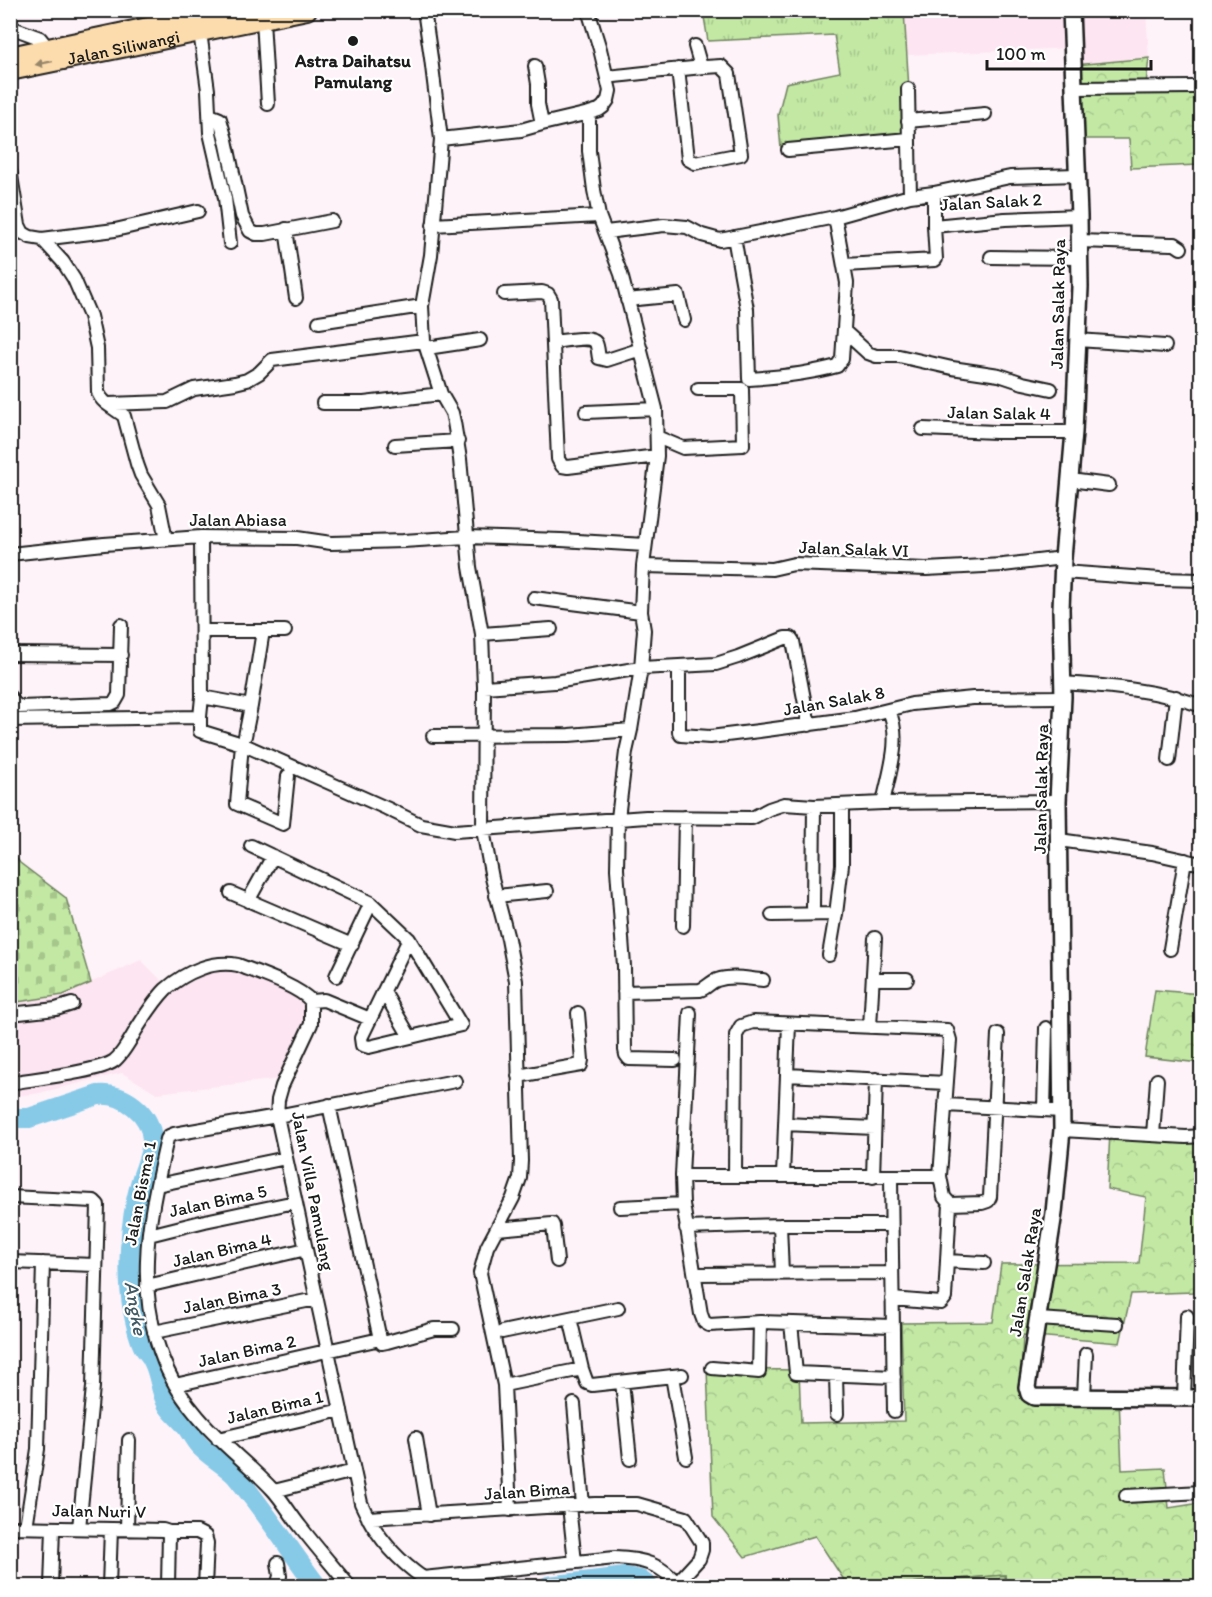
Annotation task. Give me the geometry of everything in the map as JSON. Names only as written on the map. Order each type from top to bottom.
[{"type":"main road","name":"Jalan Siliwangi","points":[[10,56],[167,17],[229,10]]},
{"type":"main road","name":"Jalan Siliwangi","points":[[10,70],[307,10]]},
{"type":"street","points":[[424,10],[441,139],[431,255],[422,306],[425,344],[441,394],[452,413],[458,441],[466,537],[482,634],[483,830],[515,973],[518,1007],[520,1178],[513,1198],[487,1247],[480,1273],[504,1384],[510,1509]]},
{"type":"street","points":[[441,139],[521,130],[599,110],[608,100],[610,91],[588,10]]},
{"type":"street","name":"Jalan Salak Raya","points":[[1071,10],[1080,287],[1074,432],[1061,609],[1062,690],[1058,801],[1062,1130],[1054,1214],[1028,1388],[1029,1394],[1034,1396],[1202,1398]]},
{"type":"street","points":[[263,20],[268,104]]},
{"type":"street","points":[[10,27],[40,38],[48,48]]},
{"type":"street","points":[[201,32],[210,133],[225,198],[230,243]]},
{"type":"street","points":[[695,46],[701,67]]},
{"type":"street","points":[[535,66],[542,124]]},
{"type":"street","points":[[607,77],[678,69],[721,66],[729,74],[741,154],[695,163],[688,159],[678,69]]},
{"type":"street","points":[[1073,88],[1194,87]]},
{"type":"street","points":[[908,89],[910,196]]},
{"type":"street","points":[[589,113],[589,151],[599,216],[621,274],[656,409],[657,456],[643,566],[641,612],[644,630],[641,668],[626,752],[618,818],[617,869],[624,966],[626,1055],[629,1059],[675,1060]]},
{"type":"street","points":[[908,121],[985,114]]},
{"type":"street","points":[[210,115],[220,119],[242,216],[250,231],[265,234],[332,221]]},
{"type":"street","points":[[788,150],[908,139]]},
{"type":"street","points":[[10,170],[19,225],[30,237],[42,239],[115,230],[198,211]]},
{"type":"street","points":[[606,232],[664,225],[687,227],[702,235],[720,240],[835,216],[910,196],[1010,177],[1077,175]]},
{"type":"street","name":"Jalan Salak 2","points":[[934,193],[934,226],[1005,219],[1079,216]]},
{"type":"street","points":[[433,225],[599,216]]},
{"type":"street","points":[[734,237],[747,309],[749,379],[775,378],[837,366],[842,359],[847,298],[844,265],[835,216]]},
{"type":"street","points":[[844,265],[935,260],[934,226]]},
{"type":"street","points":[[285,229],[296,298]]},
{"type":"street","points":[[42,239],[63,262],[74,279],[90,316],[97,348],[100,398],[124,417],[139,469],[159,505],[166,540]]},
{"type":"street","points":[[1079,241],[1175,244],[1181,249]]},
{"type":"street","points":[[991,257],[1079,258]]},
{"type":"street","points":[[504,294],[542,292],[548,294],[551,299],[558,459],[562,466],[657,456]]},
{"type":"street","points":[[627,300],[678,295],[684,320]]},
{"type":"street","points":[[319,322],[422,306]]},
{"type":"street","points":[[844,331],[876,356],[899,356],[951,368],[999,375],[1023,383],[1051,388]]},
{"type":"street","points":[[106,404],[167,402],[194,389],[247,380],[259,373],[272,360],[480,340]]},
{"type":"street","points":[[553,342],[593,340],[596,343],[599,358],[602,360],[641,350]]},
{"type":"street","points":[[1078,340],[1165,346]]},
{"type":"street","points":[[657,437],[675,445],[684,440],[743,437],[742,389],[698,389]]},
{"type":"street","points":[[323,403],[364,402],[441,394]]},
{"type":"street","points":[[586,412],[656,409]]},
{"type":"street","name":"Jalan Salak 4","points":[[923,429],[1074,432]]},
{"type":"street","points":[[395,445],[458,441]]},
{"type":"street","points":[[1070,480],[1109,485]]},
{"type":"street","points":[[201,537],[205,634],[205,698],[200,717],[201,731],[244,740],[421,825],[455,831],[483,830],[618,818],[752,818],[784,804],[814,806],[1058,801]]},
{"type":"street","name":"Jalan Abiasa","points":[[10,554],[201,537],[297,538],[331,543],[403,542],[466,537],[645,544]]},
{"type":"street","name":"Jalan Salak VI","points":[[643,566],[772,569],[794,564],[926,569],[1063,565],[1149,578],[1202,580]]},
{"type":"street","points":[[534,598],[641,612]]},
{"type":"street","points":[[10,697],[14,704],[19,706],[111,704],[115,702],[119,695],[121,625]]},
{"type":"street","points":[[482,634],[551,629]]},
{"type":"street","points":[[205,634],[285,631]]},
{"type":"street","points":[[262,637],[244,740],[237,804],[283,824],[288,776]]},
{"type":"street","points":[[484,687],[555,682],[641,668],[716,664],[785,638],[791,638],[809,725]]},
{"type":"street","points":[[10,654],[121,655]]},
{"type":"street","name":"Jalan Salak 8","points":[[679,667],[679,732],[681,735],[710,737],[855,718],[912,704],[1099,685],[1176,697],[1202,706]]},
{"type":"street","points":[[1169,760],[1176,697]]},
{"type":"street","points":[[205,698],[251,706]]},
{"type":"street","points":[[883,803],[895,744],[894,726],[889,711]]},
{"type":"street","points":[[10,720],[200,717]]},
{"type":"street","points":[[433,736],[569,735],[631,730]]},
{"type":"street","points":[[829,955],[842,865],[842,805]]},
{"type":"street","points":[[813,907],[814,806]]},
{"type":"street","points":[[683,926],[685,817]]},
{"type":"street","points":[[1059,840],[1152,853],[1202,864]]},
{"type":"street","points":[[251,846],[371,903],[409,939],[461,1026],[365,1047],[362,1045],[361,1038],[409,939]]},
{"type":"street","points":[[248,901],[273,856]]},
{"type":"street","points":[[1170,949],[1185,860]]},
{"type":"street","points":[[496,896],[547,891]]},
{"type":"street","points":[[231,893],[352,945]]},
{"type":"street","points":[[336,976],[371,903]]},
{"type":"street","points":[[772,915],[836,914]]},
{"type":"street","points":[[870,1027],[875,938]]},
{"type":"street","points":[[10,1083],[83,1071],[104,1066],[115,1060],[166,989],[201,968],[214,964],[238,965],[297,990],[311,1001],[324,1000],[370,1019]]},
{"type":"street","points":[[624,992],[700,990],[705,989],[714,981],[723,979],[763,980]]},
{"type":"street","points":[[873,979],[907,979]]},
{"type":"street","points":[[384,992],[410,1037]]},
{"type":"street","name":"Jalan Villa Pamulang","points":[[311,1001],[311,1024],[282,1086],[277,1116],[361,1503],[376,1532],[406,1566],[424,1582]]},
{"type":"street","points":[[10,1014],[56,1009],[72,1004]]},
{"type":"street","points":[[690,1013],[682,1176],[683,1204],[700,1314],[706,1324],[760,1322],[893,1326]]},
{"type":"street","points":[[518,1076],[581,1065],[578,1014]]},
{"type":"street","points":[[735,1176],[736,1035],[741,1026],[753,1022],[947,1030],[950,1040],[940,1176],[944,1197],[950,1204],[945,1298],[941,1303],[892,1299]]},
{"type":"street","points":[[783,1176],[789,1024]]},
{"type":"street","points":[[1044,1110],[1046,1028]]},
{"type":"street","points":[[950,1204],[982,1203],[988,1201],[990,1197],[998,1034]]},
{"type":"street","points":[[787,1075],[946,1083]]},
{"type":"street","points":[[873,1177],[876,1079]]},
{"type":"street","name":"Jalan Bisma 1","points":[[349,1587],[274,1491],[218,1439],[194,1412],[175,1385],[161,1355],[154,1332],[147,1286],[149,1235],[157,1185],[167,1139],[172,1135],[455,1080]]},
{"type":"street","points":[[1153,1135],[1157,1080]]},
{"type":"street","points":[[329,1105],[380,1339]]},
{"type":"street","points":[[945,1105],[1062,1111]]},
{"type":"street","points":[[785,1124],[874,1128]]},
{"type":"street","points":[[1062,1130],[1202,1136]]},
{"type":"street","points":[[157,1185],[286,1158]]},
{"type":"street","points":[[682,1176],[940,1176]]},
{"type":"street","points":[[891,1177],[894,1411]]},
{"type":"street","points":[[10,1197],[95,1202],[98,1205],[93,1387],[79,1528]]},
{"type":"street","name":"Jalan Bima 5","points":[[149,1235],[295,1202]]},
{"type":"street","points":[[620,1207],[683,1204]]},
{"type":"street","points":[[497,1229],[552,1224],[557,1261]]},
{"type":"street","points":[[780,1225],[782,1273]]},
{"type":"street","points":[[686,1228],[891,1225]]},
{"type":"street","name":"Jalan Bima 4","points":[[147,1286],[306,1250]]},
{"type":"street","points":[[947,1261],[984,1263]]},
{"type":"street","points":[[10,1262],[95,1264]]},
{"type":"street","points":[[26,1527],[38,1449],[43,1263]]},
{"type":"street","points":[[695,1274],[892,1273]]},
{"type":"street","name":"Jalan Bima 3","points":[[154,1332],[316,1299]]},
{"type":"street","points":[[502,1332],[618,1308]]},
{"type":"street","points":[[1184,1398],[1187,1316]]},
{"type":"street","points":[[570,1318],[582,1369],[589,1384],[677,1375],[686,1457]]},
{"type":"street","points":[[1038,1319],[1117,1324]]},
{"type":"street","points":[[712,1368],[759,1372],[760,1322]]},
{"type":"street","points":[[791,1323],[796,1373],[894,1377]]},
{"type":"street","name":"Jalan Bima 2","points":[[175,1385],[380,1339],[383,1343],[434,1329],[453,1329]]},
{"type":"street","points":[[1084,1397],[1086,1354]]},
{"type":"street","points":[[504,1384],[582,1369]]},
{"type":"street","points":[[837,1375],[837,1414]]},
{"type":"street","points":[[622,1382],[630,1459]]},
{"type":"street","points":[[574,1404],[583,1505]]},
{"type":"street","name":"Jalan Bima 1","points":[[218,1439],[341,1410]]},
{"type":"street","points":[[416,1438],[429,1515]]},
{"type":"street","points":[[127,1530],[129,1440]]},
{"type":"street","points":[[274,1491],[354,1471]]},
{"type":"street","points":[[1126,1496],[1202,1492]]},
{"type":"street","name":"Jalan Bima","points":[[368,1518],[595,1503],[637,1504],[686,1518],[702,1543],[699,1559],[678,1585]]},
{"type":"street","points":[[569,1506],[575,1562]]},
{"type":"street","name":"Jalan Nuri V","points":[[10,1527],[163,1530],[169,1532],[168,1587]]},
{"type":"street","points":[[51,1587],[52,1528]]},
{"type":"street","points":[[109,1587],[111,1530]]},
{"type":"street","points":[[169,1532],[197,1532],[205,1536],[207,1544],[205,1587]]},
{"type":"street","points":[[424,1582],[615,1558],[638,1559],[655,1565],[678,1585]]},
{"type":"street","points":[[278,1575],[289,1587]]},
{"type":"shaded area","points":[[1082,10],[1083,15],[1146,11],[1149,58],[1075,65],[1073,48],[907,55],[904,11]]},
{"type":"shaded area","points":[[232,959],[301,990],[310,1021],[281,1079],[157,1093],[122,1073],[35,1094],[11,1096],[10,1003],[63,995],[141,960],[173,992]]},
{"type":"green space","points":[[703,11],[904,11],[912,136],[781,149],[778,115],[786,83],[840,72],[834,35],[708,41]]},
{"type":"green space","points":[[1149,58],[1145,92],[1201,94],[1202,148],[1198,165],[1131,168],[1129,139],[1077,139],[1075,65]]},
{"type":"green space","points":[[11,851],[20,863],[66,898],[91,983],[63,995],[11,1003]]},
{"type":"green space","points":[[1155,990],[1201,994],[1202,1269],[1194,1292],[1131,1294],[1120,1343],[1023,1335],[1020,1395],[1119,1398],[1122,1470],[1165,1468],[1169,1508],[1201,1503],[1201,1586],[1006,1586],[1005,1575],[874,1586],[848,1586],[815,1536],[745,1557],[713,1517],[707,1369],[799,1370],[801,1423],[904,1421],[901,1323],[993,1322],[1001,1264],[1139,1263],[1146,1197],[1107,1189],[1110,1133],[1194,1137],[1200,1063],[1145,1057]]},
{"type":"green space","points":[[1005,1575],[1006,1586],[874,1586]]},
{"type":"waterway","name":"Angke","points":[[10,1118],[29,1118],[98,1095],[107,1095],[117,1097],[134,1106],[147,1121],[152,1146],[137,1198],[130,1263],[131,1296],[140,1338],[155,1366],[169,1407],[183,1422],[196,1442],[236,1476],[317,1586]]},
{"type":"waterway","name":"Angke","points":[[548,1586],[626,1577],[640,1580],[648,1586]]},
{"type":"place","name":"Astra Daihatsu Pamulang","points":[[353,41]]}]
